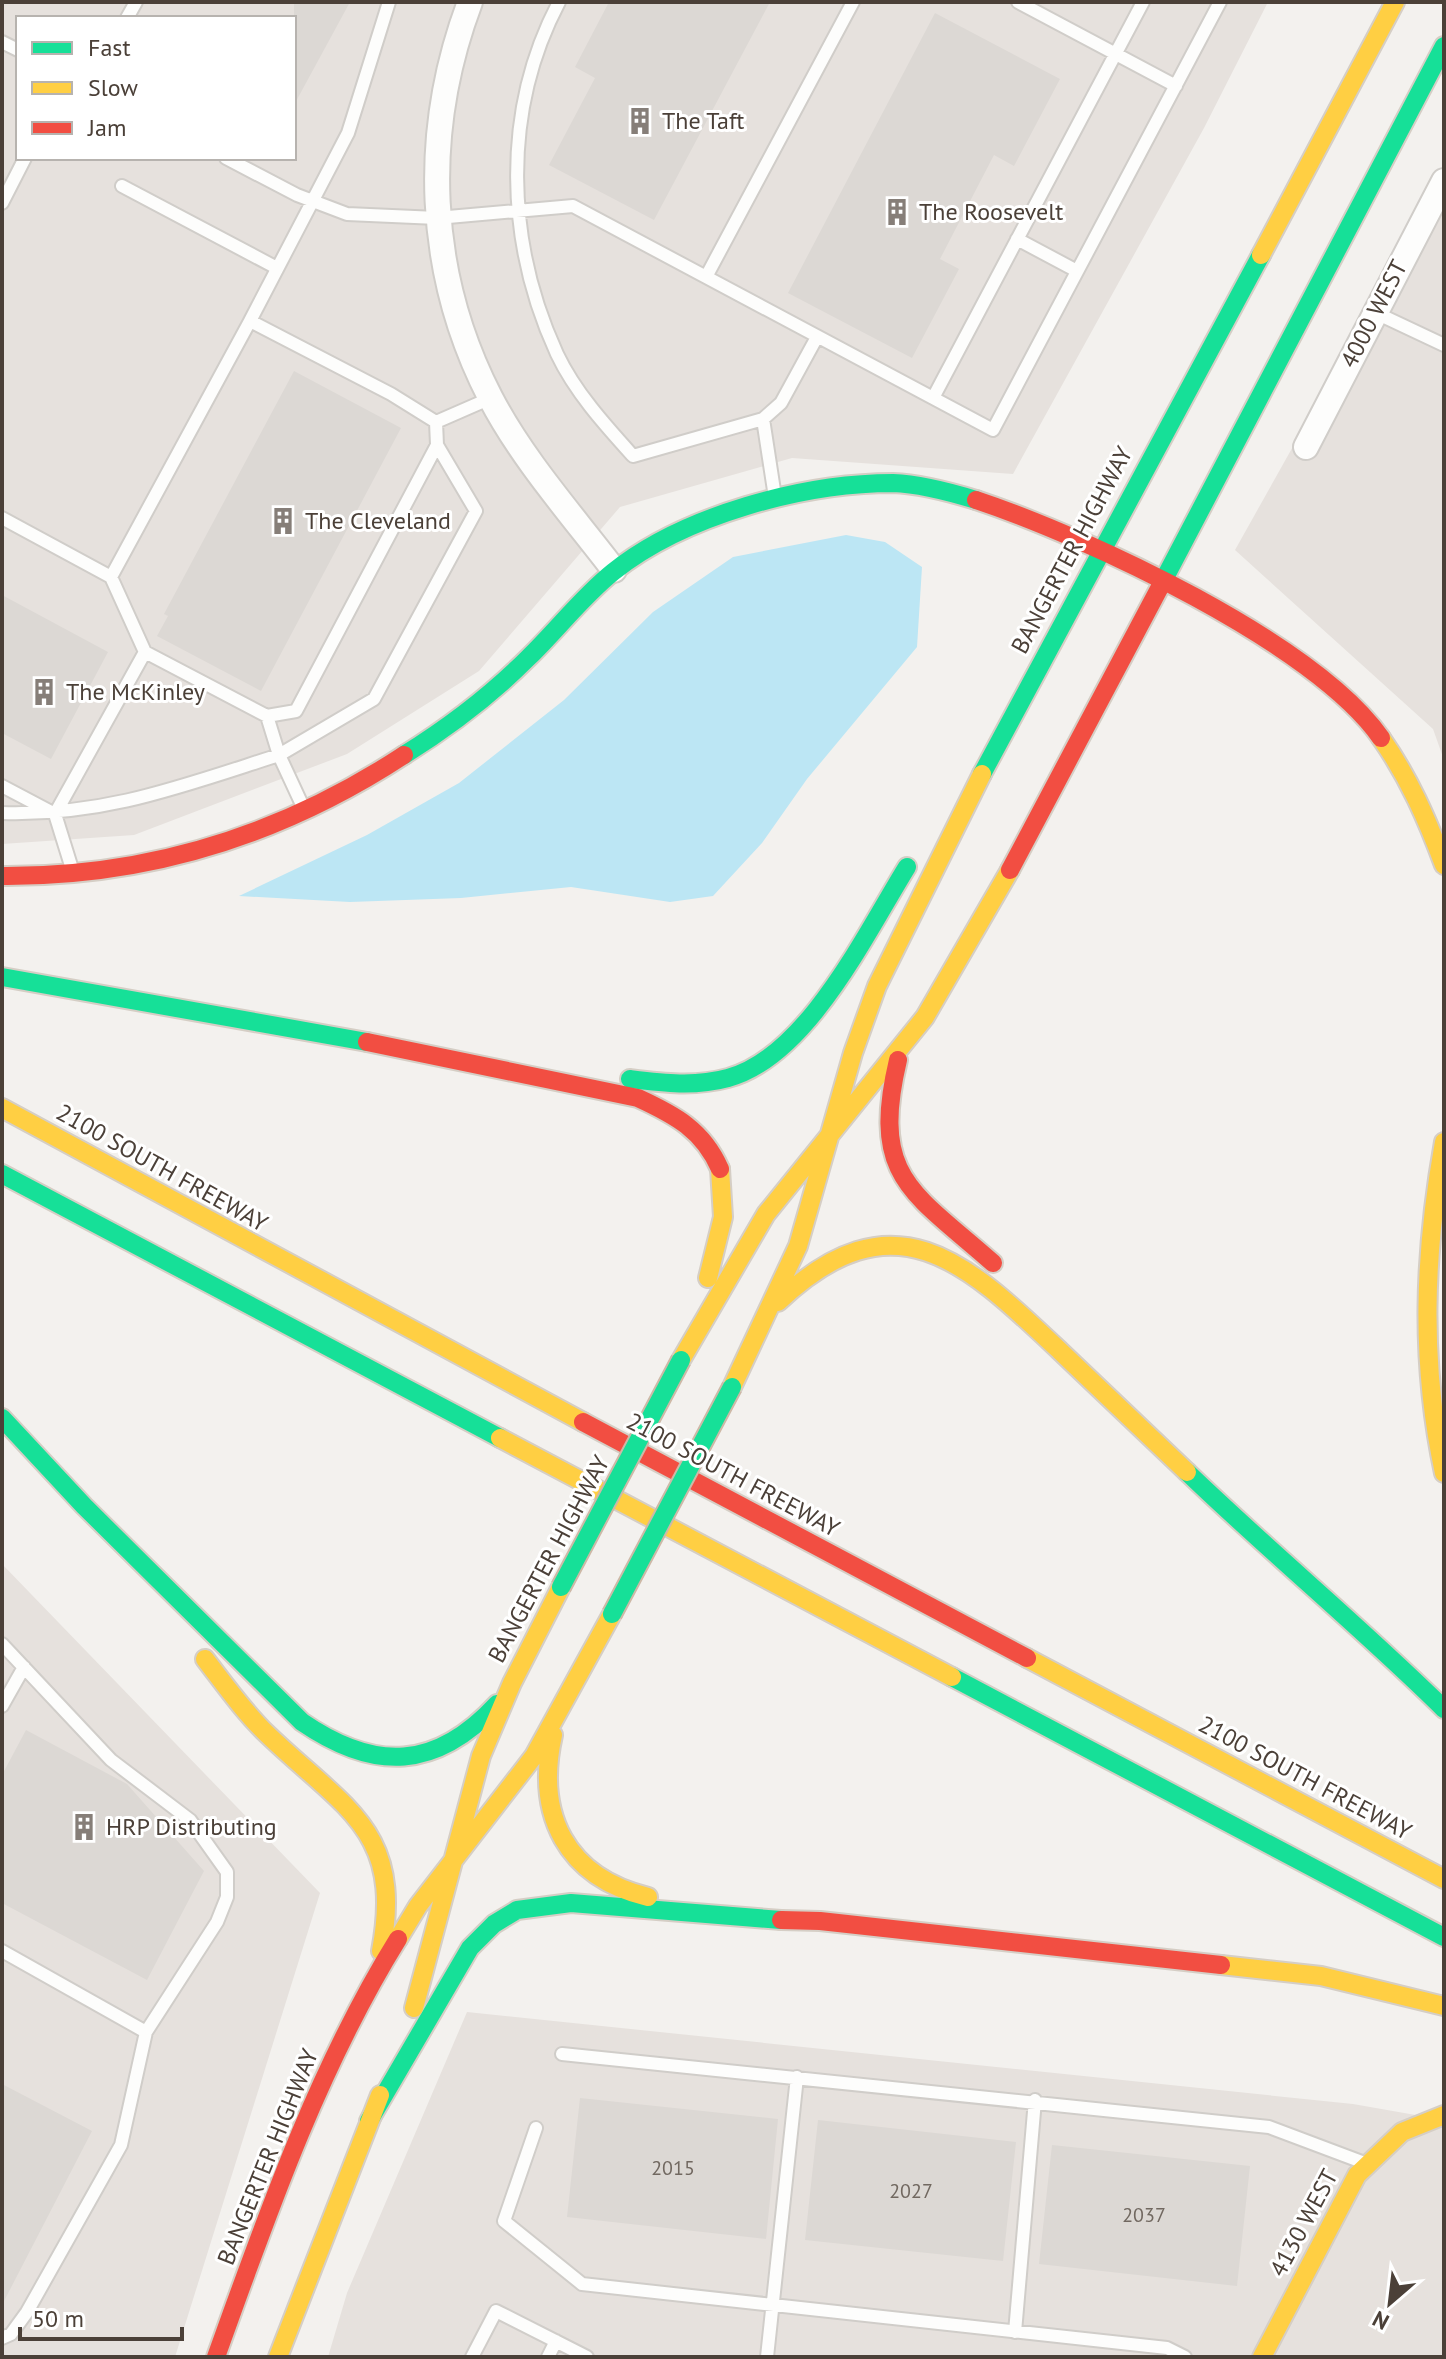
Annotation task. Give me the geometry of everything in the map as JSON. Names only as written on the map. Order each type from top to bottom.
[{"type":"main road","name":"BANGERTER HIGHWAY","points":[[216,2357],[307,2119],[352,2015],[418,1906],[510,1791],[555,1721],[774,1306],[805,1227],[846,1070],[874,991],[1099,549],[1395,2]]},
{"type":"main road","name":"BANGERTER HIGHWAY","points":[[278,2357],[426,1976],[472,1783],[506,1693],[681,1360],[766,1214],[901,1048],[932,1005],[1004,882],[1444,46]]},
{"type":"main road","points":[[2,876],[74,875],[193,856],[306,813],[392,766],[472,708],[614,570],[686,527],[775,497],[900,484],[976,501],[1099,549],[1275,643],[1328,679],[1369,720],[1408,778],[1430,820],[1444,865]]},
{"type":"main road","points":[[939,815],[1056,631]]},
{"type":"main road","points":[[405,1049],[459,1046],[674,1085],[731,1078],[776,1055],[803,1028],[915,855]]},
{"type":"main road","points":[[2,977],[405,1049],[638,1098],[670,1110],[702,1136],[721,1172],[726,1216],[681,1360]]},
{"type":"main road","points":[[901,1048],[884,1116],[896,1166],[917,1196],[1008,1278],[1260,1542]]},
{"type":"main road","name":"2100 SOUTH FREEWAY","points":[[2,1108],[706,1488],[1444,1879]]},
{"type":"main road","points":[[1444,1142],[1434,1194],[1424,1326],[1435,1438],[1444,1473]]},
{"type":"main road","points":[[2,1174],[1444,1937]]},
{"type":"main road","points":[[774,1306],[815,1269],[862,1248],[912,1246],[947,1257],[994,1288],[1260,1542],[1359,1625],[1444,1709]]},
{"type":"main road","points":[[2,1418],[84,1506],[302,1722],[348,1750],[373,1757],[397,1758],[443,1749],[476,1727],[506,1693]]},
{"type":"main road","points":[[84,1506],[267,1734],[347,1805],[373,1839],[386,1873],[391,1912],[376,1971]]},
{"type":"main road","points":[[555,1721],[546,1770],[548,1805],[566,1846],[598,1879],[636,1896],[820,1921],[1321,1976],[1444,2006]]},
{"type":"main road","points":[[369,2121],[470,1948],[494,1924],[517,1910],[571,1903],[746,1920],[820,1921]]},
{"type":"main road","name":"4130 WEST","points":[[1262,2357],[1348,2187],[1365,2163],[1408,2127],[1444,2115]]},
{"type":"street","points":[[470,2],[455,42],[442,101],[436,158],[437,218],[443,271],[461,334],[491,398],[514,437],[614,570]]},
{"type":"street","name":"4000 WEST","points":[[1306,447],[1374,312],[1438,208],[1444,181]]},
{"type":"lane","points":[[111,577],[348,133],[389,2]]},
{"type":"lane","points":[[559,2],[533,68],[519,134],[515,210],[531,288],[558,356],[596,415],[633,456],[763,419],[781,403],[817,337]]},
{"type":"lane","points":[[706,277],[853,2]]},
{"type":"lane","points":[[1018,2],[1176,86]]},
{"type":"lane","points":[[933,398],[1143,2]]},
{"type":"lane","points":[[230,160],[311,201],[347,214],[437,218],[573,206],[993,430],[1220,2]]},
{"type":"lane","points":[[2,203],[24,160]]},
{"type":"lane","points":[[122,186],[277,268]]},
{"type":"lane","points":[[1017,239],[1077,271]]},
{"type":"lane","points":[[1374,312],[1444,345]]},
{"type":"lane","points":[[250,321],[391,394],[436,422]]},
{"type":"lane","points":[[436,422],[491,398]]},
{"type":"lane","points":[[763,419],[775,497]]},
{"type":"lane","points":[[2,813],[55,814],[133,802],[279,755],[374,699],[476,511],[437,445],[436,422]]},
{"type":"lane","points":[[2,518],[111,577],[145,652],[267,716],[296,711],[437,445]]},
{"type":"lane","points":[[55,814],[145,652]]},
{"type":"lane","points":[[267,716],[279,755],[306,813]]},
{"type":"lane","points":[[2,786],[55,814],[74,875]]},
{"type":"lane","points":[[2,1644],[111,1760],[190,1820],[227,1872],[227,1897],[217,1922],[146,2032],[121,2145],[27,2312],[11,2334],[2,2338]]},
{"type":"lane","points":[[2,1706],[24,1667]]},
{"type":"lane","points":[[2,1951],[146,2032]]},
{"type":"lane","points":[[562,2054],[1035,2100],[1269,2127],[1365,2163]]},
{"type":"lane","points":[[767,2357],[797,2077]]},
{"type":"lane","points":[[1015,2332],[1035,2100]]},
{"type":"lane","points":[[536,2128],[504,2221],[582,2284],[1167,2348],[1185,2357]]},
{"type":"lane","points":[[472,2357],[496,2311],[587,2357]]},
{"type":"lane","points":[[548,2357],[556,2341]]},
{"type":"shaded area","points":[[2,2],[1268,2],[1204,128],[1013,474],[792,458],[620,507],[479,671],[347,754],[134,835],[2,844]]},
{"type":"shaded area","points":[[1444,177],[1444,760],[1433,729],[1235,550]]},
{"type":"shaded area","points":[[2,1564],[320,1893],[175,2357],[2,2357]]},
{"type":"shaded area","points":[[467,2012],[1353,2104],[1444,2120],[1444,2357],[328,2357],[347,2293]]},
{"type":"water","points":[[846,535],[885,542],[922,567],[917,647],[807,779],[762,843],[713,896],[670,902],[571,887],[461,898],[350,902],[239,896],[367,835],[459,783],[564,700],[653,612],[733,557]]},
{"type":"building","points":[[294,2],[350,2],[296,101],[296,16]]},
{"type":"building","name":"The Taft","points":[[609,2],[770,2],[654,220],[549,165],[595,78],[575,67]]},
{"type":"building","name":"The Roosevelt","points":[[935,13],[1060,79],[1014,166],[994,155],[940,259],[959,269],[912,358],[788,293]]},
{"type":"building","name":"The Cleveland","points":[[294,371],[401,428],[261,691],[157,636],[168,616],[164,614]]},
{"type":"building","name":"The McKinley","points":[[2,595],[108,652],[51,759],[2,733]]},
{"type":"building","name":"HRP Distributing","points":[[26,1730],[127,1784],[204,1871],[147,1980],[2,1903],[2,1775]]},
{"type":"building","points":[[2,2084],[92,2131],[2,2305]]},
{"type":"building","points":[[580,2098],[778,2119],[766,2239],[567,2217]]},
{"type":"building","points":[[818,2120],[1016,2142],[1003,2261],[805,2240]]},
{"type":"building","points":[[1052,2145],[1250,2166],[1237,2286],[1039,2264]]},
{"type":"traffic: fast","points":[[1160,587],[1444,46]]},
{"type":"traffic: fast","points":[[982,774],[1261,255]]},
{"type":"traffic: fast","points":[[404,755],[453,722],[499,685],[613,572],[674,534],[746,506],[784,496],[858,484],[914,485],[976,500]]},
{"type":"traffic: fast","points":[[630,1079],[703,1083],[728,1078],[757,1066],[784,1045],[832,989],[907,867]]},
{"type":"traffic: fast","points":[[2,977],[367,1042]]},
{"type":"traffic: fast","points":[[2,1174],[500,1438]]},
{"type":"traffic: fast","points":[[561,1587],[681,1360]]},
{"type":"traffic: fast","points":[[612,1614],[732,1387]]},
{"type":"traffic: fast","points":[[2,1418],[84,1506],[302,1722],[329,1738],[355,1750],[380,1756],[428,1752],[451,1742],[497,1704]]},
{"type":"traffic: fast","points":[[1187,1472],[1444,1709]]},
{"type":"traffic: fast","points":[[952,1677],[1444,1937]]},
{"type":"traffic: fast","points":[[369,2121],[470,1948],[494,1924],[517,1910],[571,1903],[781,1920]]},
{"type":"traffic: slow","points":[[1261,255],[1395,2]]},
{"type":"traffic: slow","points":[[1381,738],[1417,799],[1444,865]]},
{"type":"traffic: slow","points":[[732,1387],[798,1246],[853,1053],[877,986],[982,774]]},
{"type":"traffic: slow","points":[[681,1360],[766,1214],[925,1017],[1010,870]]},
{"type":"traffic: slow","points":[[2,1108],[583,1422]]},
{"type":"traffic: slow","points":[[1444,1142],[1432,1225],[1428,1308],[1431,1390],[1444,1473]]},
{"type":"traffic: slow","points":[[708,1278],[723,1217],[720,1169]]},
{"type":"traffic: slow","points":[[778,1302],[820,1269],[858,1251],[893,1246],[927,1252],[960,1267],[993,1290],[1187,1472]]},
{"type":"traffic: slow","points":[[500,1438],[952,1677]]},
{"type":"traffic: slow","points":[[414,2008],[481,1756],[512,1683],[561,1587]]},
{"type":"traffic: slow","points":[[398,1939],[418,1906],[534,1756],[612,1614]]},
{"type":"traffic: slow","points":[[1027,1658],[1444,1879]]},
{"type":"traffic: slow","points":[[205,1659],[259,1726],[362,1825],[376,1849],[384,1877],[386,1910],[381,1951]]},
{"type":"traffic: slow","points":[[553,1735],[549,1791],[563,1838],[577,1858],[596,1874],[620,1888],[648,1897]]},
{"type":"traffic: slow","points":[[1221,1965],[1321,1976],[1444,2006]]},
{"type":"traffic: slow","points":[[278,2357],[380,2095]]},
{"type":"traffic: slow","points":[[1262,2357],[1357,2175],[1402,2132],[1444,2115]]},
{"type":"traffic: jam","points":[[976,500],[1077,539],[1195,597],[1253,631],[1305,666],[1349,702],[1381,738]]},
{"type":"traffic: jam","points":[[1010,870],[1160,587]]},
{"type":"traffic: jam","points":[[2,876],[109,869],[212,846],[310,808],[404,755]]},
{"type":"traffic: jam","points":[[367,1042],[638,1098],[686,1125],[705,1144],[720,1169]]},
{"type":"traffic: jam","points":[[898,1060],[891,1100],[890,1132],[895,1157],[905,1179],[920,1199],[993,1263]]},
{"type":"traffic: jam","points":[[583,1422],[1027,1658]]},
{"type":"traffic: jam","points":[[781,1920],[820,1921],[1221,1965]]},
{"type":"traffic: jam","points":[[216,2357],[296,2143],[343,2039],[398,1939]]},
{"type":"place","name":"The Taft","points":[[640,121]]},
{"type":"place","name":"The Roosevelt","points":[[897,212]]},
{"type":"place","name":"The Cleveland","points":[[283,521]]},
{"type":"place","name":"The McKinley","points":[[44,692]]},
{"type":"place","name":"HRP Distributing","points":[[84,1827]]}]
